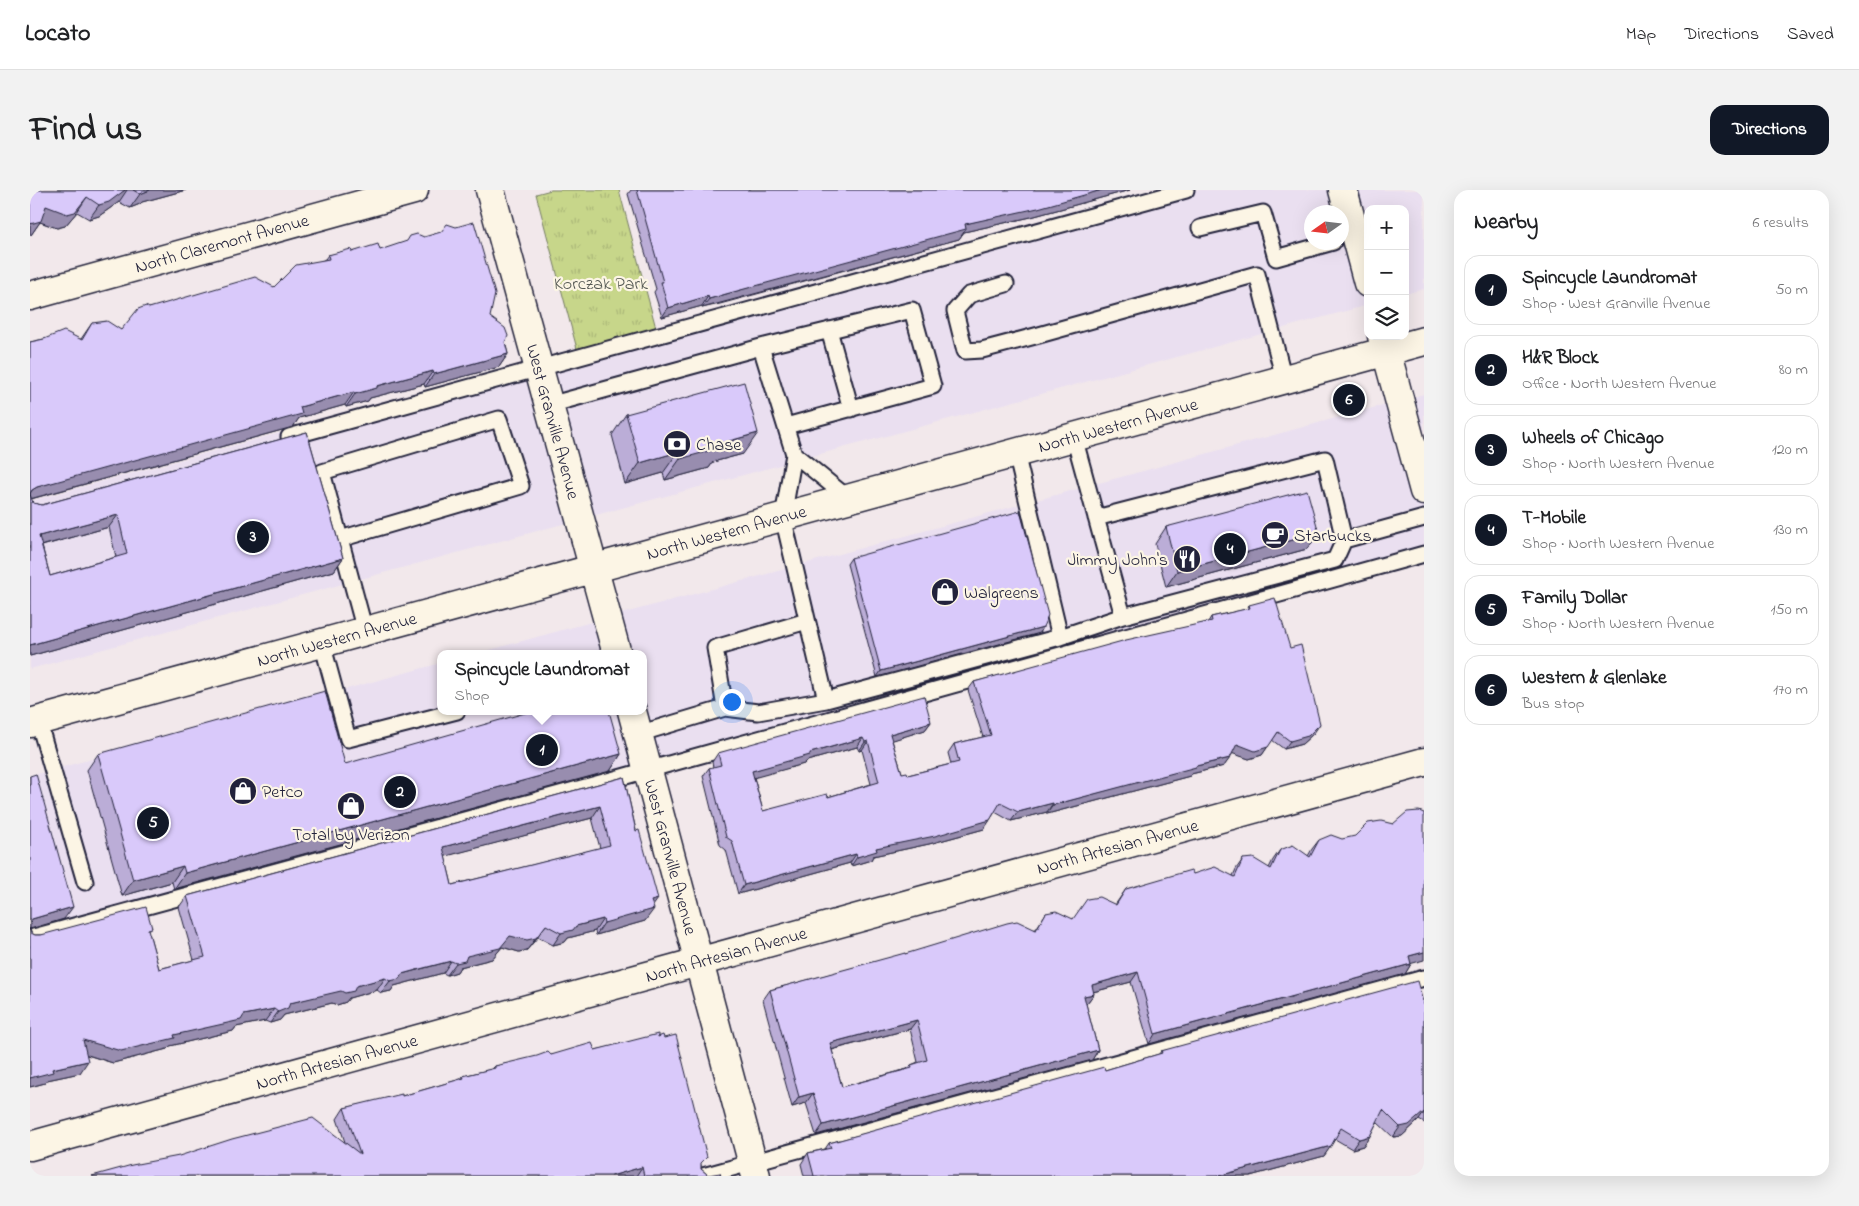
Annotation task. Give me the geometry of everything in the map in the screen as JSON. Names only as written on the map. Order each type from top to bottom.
[{"type":"street","name":"North Claremont Avenue","points":[[30,296],[414,190]]},
{"type":"street","name":"West Granville Avenue","points":[[490,190],[616,650]]},
{"type":"street","points":[[1342,190],[1342,205]]},
{"type":"street","points":[[1349,250],[1364,276]]},
{"type":"street","name":"North Western Avenue","points":[[34,722],[1284,379],[1384,344],[1424,341]]},
{"type":"street","points":[[1384,344],[1424,491]]},
{"type":"street","name":"West Granville Avenue","points":[[635,723],[754,1169]]},
{"type":"street","name":"North Artesian Avenue","points":[[30,1146],[1424,762]]},
{"type":"lane","points":[[278,440],[1186,190]]},
{"type":"lane","points":[[1200,228],[1263,213],[1276,258]]},
{"type":"lane","points":[[1006,284],[969,295],[954,312],[965,351],[982,350],[1257,274],[1276,258],[1306,250]]},
{"type":"lane","points":[[1257,274],[1284,379]]},
{"type":"lane","points":[[549,405],[761,346],[912,310],[933,386],[786,426]]},
{"type":"lane","points":[[829,330],[851,409]]},
{"type":"lane","points":[[761,346],[794,454],[783,517],[826,700]]},
{"type":"lane","points":[[340,539],[521,486],[499,419],[322,472],[364,631]]},
{"type":"lane","points":[[1074,437],[1123,616]]},
{"type":"lane","points":[[1016,453],[1060,637]]},
{"type":"lane","points":[[794,454],[849,499]]},
{"type":"lane","points":[[635,723],[725,708],[758,712],[826,700],[1060,637],[1123,616],[1335,560],[1344,540],[1325,459],[1096,518]]},
{"type":"lane","points":[[1344,540],[1424,518]]},
{"type":"lane","points":[[30,938],[648,770],[1424,554]]},
{"type":"lane","points":[[725,708],[715,648],[807,620]]},
{"type":"lane","points":[[322,643],[348,739],[442,715]]},
{"type":"lane","points":[[34,722],[85,882]]},
{"type":"lane","points":[[703,1176],[754,1169],[1424,978]]},
{"type":"shaded area","points":[[1170,190],[1424,190],[1424,289],[1409,293],[1409,205],[1364,205],[1364,306],[30,669],[30,501]]},
{"type":"shaded area","points":[[1424,394],[1424,557],[30,938],[30,776],[437,664],[437,715],[647,715],[647,650],[490,650]]},
{"type":"green space","name":"Korczak Park","points":[[551,190],[619,190],[656,328],[577,349],[536,194]]},
{"type":"building","points":[[30,190],[125,190],[109,202],[99,205],[87,197],[75,212],[67,214],[46,206],[41,221],[30,224]]},
{"type":"building","points":[[133,190],[150,190],[140,194]]},
{"type":"building","points":[[637,190],[1102,190],[1038,208],[965,224],[966,229],[709,299],[708,296],[668,308],[661,282],[663,282]]},
{"type":"building","points":[[474,222],[495,294],[490,317],[505,328],[508,336],[505,342],[508,354],[434,374],[433,371],[355,394],[354,392],[300,407],[302,414],[37,487],[30,494],[30,342],[64,331],[82,340],[92,323],[107,321],[121,330],[138,309],[146,306],[149,308],[255,277],[274,287],[296,265],[329,259],[328,255],[351,249],[352,252],[378,244],[380,250],[407,241],[410,236],[417,234],[424,237],[441,232],[447,224],[456,227]]},
{"type":"building","points":[[744,382],[758,433],[722,443],[723,447],[680,459],[678,452],[640,463],[626,414]]},
{"type":"building","points":[[307,432],[343,558],[30,645],[30,494],[33,503],[42,505]],"holes":[[[118,515],[127,554],[50,576],[39,536]]]},
{"type":"building","points":[[1307,490],[1319,533],[1177,571],[1166,527]]},
{"type":"building","name":"Walgreens","points":[[1020,511],[1048,615],[1043,627],[881,671],[851,558]]},
{"type":"building","points":[[1275,598],[1290,648],[1301,645],[1320,724],[1308,736],[1290,741],[1278,732],[1268,747],[1255,751],[1237,744],[1230,758],[1053,805],[1053,803],[1018,812],[1000,803],[990,820],[935,836],[876,848],[877,851],[857,857],[856,854],[744,885],[732,841],[726,837],[709,768],[721,765],[718,753],[924,696],[931,722],[890,734],[902,773],[907,772],[908,775],[959,762],[954,744],[991,735],[974,682],[1126,640],[1212,621],[1211,617],[1250,608],[1249,605]],"holes":[[[863,738],[865,742],[868,741],[879,782],[828,797],[827,794],[763,811],[752,771]]]},
{"type":"building","points":[[325,691],[345,764],[518,715],[610,715],[621,754],[185,873],[183,866],[133,880],[98,754]]},
{"type":"building","points":[[36,774],[73,907],[32,919],[30,923],[30,776]]},
{"type":"building","points":[[624,777],[636,831],[639,830],[658,899],[651,901],[654,909],[604,923],[603,919],[576,926],[573,930],[561,933],[546,925],[536,938],[527,940],[510,936],[500,948],[467,956],[465,961],[456,963],[451,961],[402,974],[399,979],[390,981],[385,978],[356,986],[354,991],[345,993],[341,991],[290,1003],[288,1008],[278,1012],[274,1009],[244,1015],[241,1020],[174,1035],[175,1038],[121,1051],[83,1040],[88,1061],[52,1069],[53,1072],[30,1078],[30,928],[31,933],[41,935],[146,907],[152,928],[148,929],[159,969],[205,957],[187,896]],"holes":[[[600,806],[610,845],[452,885],[443,847]]]},
{"type":"building","points":[[1419,811],[1424,813],[1424,952],[1409,956],[1411,964],[1155,1034],[1138,972],[1092,985],[1094,994],[1084,996],[1098,1050],[823,1125],[813,1093],[799,1097],[770,990],[905,954],[1007,923],[1017,921],[1036,930],[1046,913],[1056,911],[1073,919],[1087,899],[1099,897],[1116,905],[1126,889],[1191,870],[1193,874],[1215,867],[1235,877],[1243,859],[1253,858],[1271,869],[1280,850],[1293,845],[1310,857],[1319,840],[1331,835],[1342,839],[1355,836],[1368,823],[1381,821],[1393,824],[1407,812]],"holes":[[[917,1020],[927,1060],[911,1065],[912,1068],[842,1087],[830,1043]]]},
{"type":"building","points":[[1417,981],[1424,1005],[1424,1112],[1409,1125],[1400,1127],[1383,1110],[1370,1136],[1359,1139],[1341,1128],[1331,1146],[1218,1176],[814,1176],[808,1153],[831,1148],[829,1143],[1104,1067],[1105,1070],[1162,1053],[1161,1051]]},
{"type":"building","points":[[658,1034],[658,1037],[663,1035],[664,1038],[676,1035],[707,1157],[701,1163],[701,1169],[708,1175],[720,1173],[721,1176],[644,1176],[642,1167],[611,1176],[92,1176],[132,1165],[179,1156],[232,1139],[313,1118],[360,1154],[344,1108],[402,1094],[402,1096],[464,1078],[463,1076],[495,1068],[495,1066],[548,1052],[551,1055],[592,1043],[595,1050]]},
{"type":"place","name":"Western & Glenlake","points":[[1349,400]]},
{"type":"place","name":"Chase","points":[[677,444]]},
{"type":"place","name":"Starbucks","points":[[1275,535]]},
{"type":"place","name":"Wheels of Chicago","points":[[253,537]]},
{"type":"place","name":"T-Mobile","points":[[1230,549]]},
{"type":"place","name":"Jimmy John's","points":[[1187,559]]},
{"type":"place","name":"Walgreens","points":[[945,592]]},
{"type":"place","name":"Spincycle Laundromat","points":[[542,750]]},
{"type":"place","name":"Petco","points":[[243,791]]},
{"type":"place","name":"H&R Block","points":[[400,792]]},
{"type":"place","name":"Total by Verizon","points":[[351,806]]},
{"type":"place","name":"Family Dollar","points":[[153,823]]}]
